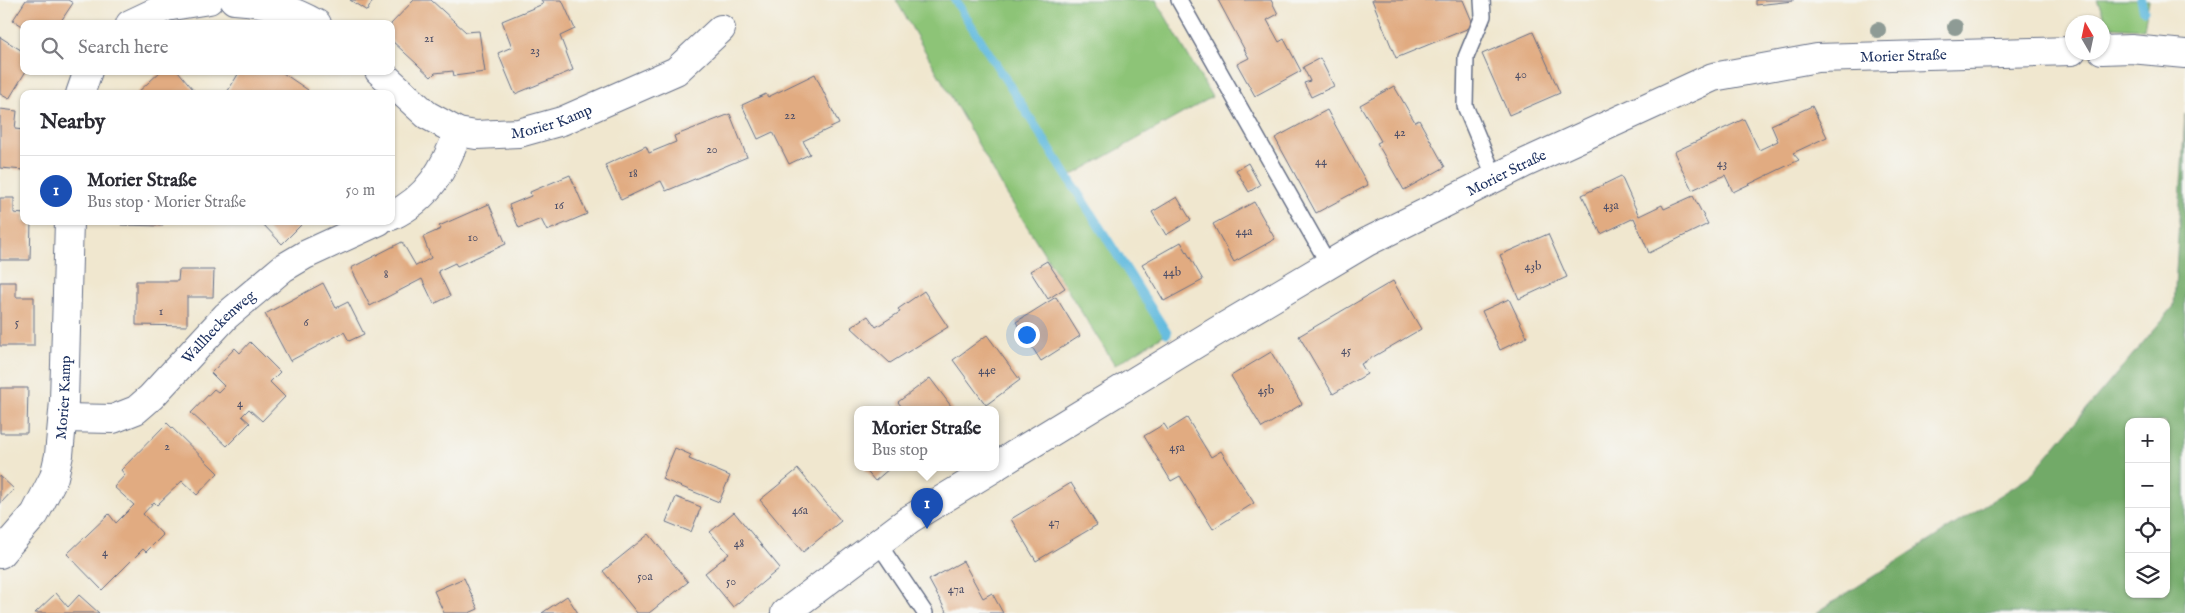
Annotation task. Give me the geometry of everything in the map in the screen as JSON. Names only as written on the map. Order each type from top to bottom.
[{"type":"main road","points":[[138,20],[166,7],[209,0]]},
{"type":"main road","points":[[234,0],[262,3],[282,8],[308,20]]},
{"type":"main road","name":"Morier Kamp","points":[[383,75],[427,115],[458,132],[498,136],[519,133],[562,121],[676,71],[721,29]]},
{"type":"main road","points":[[2110,50],[2131,49],[2185,54]]},
{"type":"main road","name":"Morier Straße","points":[[999,465],[1208,336],[1367,242],[1495,178],[1713,77],[1817,58],[2065,51]]},
{"type":"main road","points":[[81,90],[87,75]]},
{"type":"main road","points":[[395,214],[411,205],[433,184],[447,160],[458,132]]},
{"type":"main road","name":"Morier Kamp","points":[[0,554],[35,514],[46,496],[54,477],[59,455],[63,418],[68,225]]},
{"type":"main road","name":"Wallheckenweg","points":[[63,418],[114,419],[136,410],[152,397],[226,316],[283,268],[370,225]]},
{"type":"main road","name":"Morier Straße","points":[[785,613],[910,519],[988,471]]},
{"type":"lane","points":[[1178,0],[1329,265]]},
{"type":"lane","points":[[1482,0],[1483,16],[1466,58],[1465,106],[1495,178]]},
{"type":"lane","points":[[878,543],[925,613]]},
{"type":"green space","points":[[896,0],[1156,0],[1212,97],[1071,176],[1167,333],[1115,365],[1006,193]]},
{"type":"green space","points":[[2097,0],[2149,0],[2144,29],[2110,27],[2110,15],[2104,15]]},
{"type":"green space","points":[[2185,114],[2185,613],[1816,613],[2029,477],[2174,306]]},
{"type":"building","points":[[26,0],[68,0],[73,3],[62,20],[20,20],[20,24],[13,20]]},
{"type":"building","points":[[350,0],[373,0],[367,11]]},
{"type":"building","points":[[414,0],[431,0],[466,32],[479,31],[485,72],[454,76],[453,71],[435,73],[431,77],[395,44],[395,20]]},
{"type":"building","points":[[541,0],[562,0],[575,29],[560,36],[573,70],[515,94],[498,53],[512,47],[502,21],[543,4]]},
{"type":"building","points":[[1218,0],[1271,0],[1278,14],[1267,20],[1279,42],[1284,39],[1301,71],[1255,96],[1237,64],[1249,58]]},
{"type":"building","points":[[1372,0],[1463,0],[1474,26],[1396,58]]},
{"type":"building","points":[[1756,0],[1793,0],[1793,1],[1756,5]]},
{"type":"building","points":[[1533,32],[1560,93],[1509,115],[1482,54]]},
{"type":"building","points":[[0,37],[20,50],[20,75],[24,75],[9,99],[0,94]]},
{"type":"building","points":[[1320,58],[1334,86],[1311,97],[1304,83],[1310,81],[1303,67]]},
{"type":"building","points":[[815,74],[839,124],[803,141],[810,154],[789,164],[773,132],[758,139],[742,105],[766,94],[768,97]]},
{"type":"building","points":[[157,75],[181,75],[194,90],[140,90]]},
{"type":"building","points":[[238,75],[286,75],[308,90],[228,90]]},
{"type":"building","points":[[1394,86],[1415,122],[1419,120],[1445,167],[1404,190],[1377,143],[1381,141],[1360,105]]},
{"type":"building","points":[[1812,106],[1827,137],[1793,153],[1799,160],[1733,192],[1725,175],[1692,190],[1674,152],[1744,119],[1759,150],[1778,141],[1771,125]]},
{"type":"building","points":[[0,109],[17,111],[15,129],[20,130],[20,170],[0,168]]},
{"type":"building","points":[[1327,110],[1368,185],[1316,213],[1275,138]]},
{"type":"building","points":[[730,114],[747,157],[666,191],[661,181],[621,200],[605,165],[646,146],[649,153],[676,142],[674,136]]},
{"type":"building","points":[[1248,163],[1260,185],[1249,192],[1236,170]]},
{"type":"building","points":[[570,175],[587,214],[547,231],[541,219],[519,228],[509,205],[531,196],[530,192]]},
{"type":"building","points":[[1621,176],[1639,216],[1662,205],[1664,209],[1693,196],[1708,224],[1649,253],[1634,218],[1601,234],[1582,195]]},
{"type":"building","points":[[1177,197],[1191,220],[1166,235],[1152,212]]},
{"type":"building","points":[[0,198],[14,198],[14,213],[20,214],[20,225],[31,225],[30,260],[0,260]]},
{"type":"building","points":[[1254,202],[1275,239],[1234,262],[1213,224]]},
{"type":"building","points":[[489,204],[506,244],[457,266],[455,263],[438,271],[450,296],[434,304],[422,279],[370,306],[351,268],[402,242],[416,266],[431,258],[423,237],[441,229],[439,226]]},
{"type":"building","points":[[121,225],[163,225],[163,226]]},
{"type":"building","points":[[264,225],[301,225],[282,244]]},
{"type":"building","points":[[1548,234],[1567,277],[1519,299],[1500,255]]},
{"type":"building","points":[[1181,242],[1203,280],[1164,301],[1142,264]]},
{"type":"building","points":[[1047,261],[1065,288],[1048,299],[1030,271]]},
{"type":"building","points":[[179,270],[214,270],[213,297],[187,297],[187,326],[136,325],[136,281],[178,281]]},
{"type":"building","points":[[1393,281],[1421,329],[1361,364],[1367,374],[1333,394],[1299,336]]},
{"type":"building","points":[[0,282],[16,282],[16,297],[34,297],[34,346],[0,346]]},
{"type":"building","points":[[323,283],[336,308],[348,302],[364,334],[349,341],[344,332],[290,361],[265,314]]},
{"type":"building","points":[[924,291],[948,327],[890,363],[851,327],[868,316],[876,327],[900,312],[898,309]]},
{"type":"building","points":[[1056,297],[1080,336],[1041,361],[1016,322]]},
{"type":"building","points":[[1509,299],[1527,337],[1500,350],[1482,311]]},
{"type":"building","points":[[987,335],[1020,380],[986,405],[953,360]]},
{"type":"building","points":[[250,342],[280,372],[270,382],[285,397],[262,421],[249,409],[242,416],[250,423],[227,446],[191,413],[214,389],[218,392],[224,386],[211,373],[235,348],[240,353]]},
{"type":"building","points":[[1271,352],[1302,404],[1262,428],[1231,376]]},
{"type":"building","points":[[930,378],[951,406],[901,406],[898,402]]},
{"type":"building","points":[[0,388],[28,388],[27,433],[0,433]]},
{"type":"building","points":[[1187,418],[1211,457],[1221,451],[1254,503],[1213,529],[1180,476],[1171,481],[1144,436],[1164,424],[1168,430]]},
{"type":"building","points":[[167,423],[218,473],[197,495],[182,481],[157,505],[154,502],[143,514],[163,535],[146,552],[143,549],[102,590],[67,554],[109,514],[116,523],[134,505],[114,487],[125,475],[121,470]]},
{"type":"building","points":[[675,448],[691,455],[689,459],[730,476],[719,502],[662,479]]},
{"type":"building","points":[[798,469],[841,521],[803,552],[760,500]]},
{"type":"building","points":[[867,471],[887,471],[875,481]]},
{"type":"building","points":[[0,476],[14,489],[0,504]]},
{"type":"building","points":[[1071,483],[1097,525],[1036,561],[1011,519]]},
{"type":"building","points":[[676,497],[701,507],[691,532],[666,522]]},
{"type":"building","points":[[734,512],[780,568],[733,607],[705,573],[729,554],[710,532]]},
{"type":"building","points":[[649,534],[688,582],[649,613],[637,613],[603,571]]},
{"type":"building","points":[[963,561],[983,598],[992,593],[1003,613],[947,613],[929,580]]},
{"type":"building","points":[[464,578],[478,609],[469,613],[444,613],[434,591]]},
{"type":"building","points":[[56,593],[68,607],[79,595],[99,613],[35,613]]},
{"type":"building","points":[[567,596],[578,613],[542,613]]},
{"type":"waterway","points":[[955,0],[1167,333]]},
{"type":"waterway","points":[[2141,0],[2144,11]]},
{"type":"place","name":"Morier Straße","points":[[927,529]]}]
